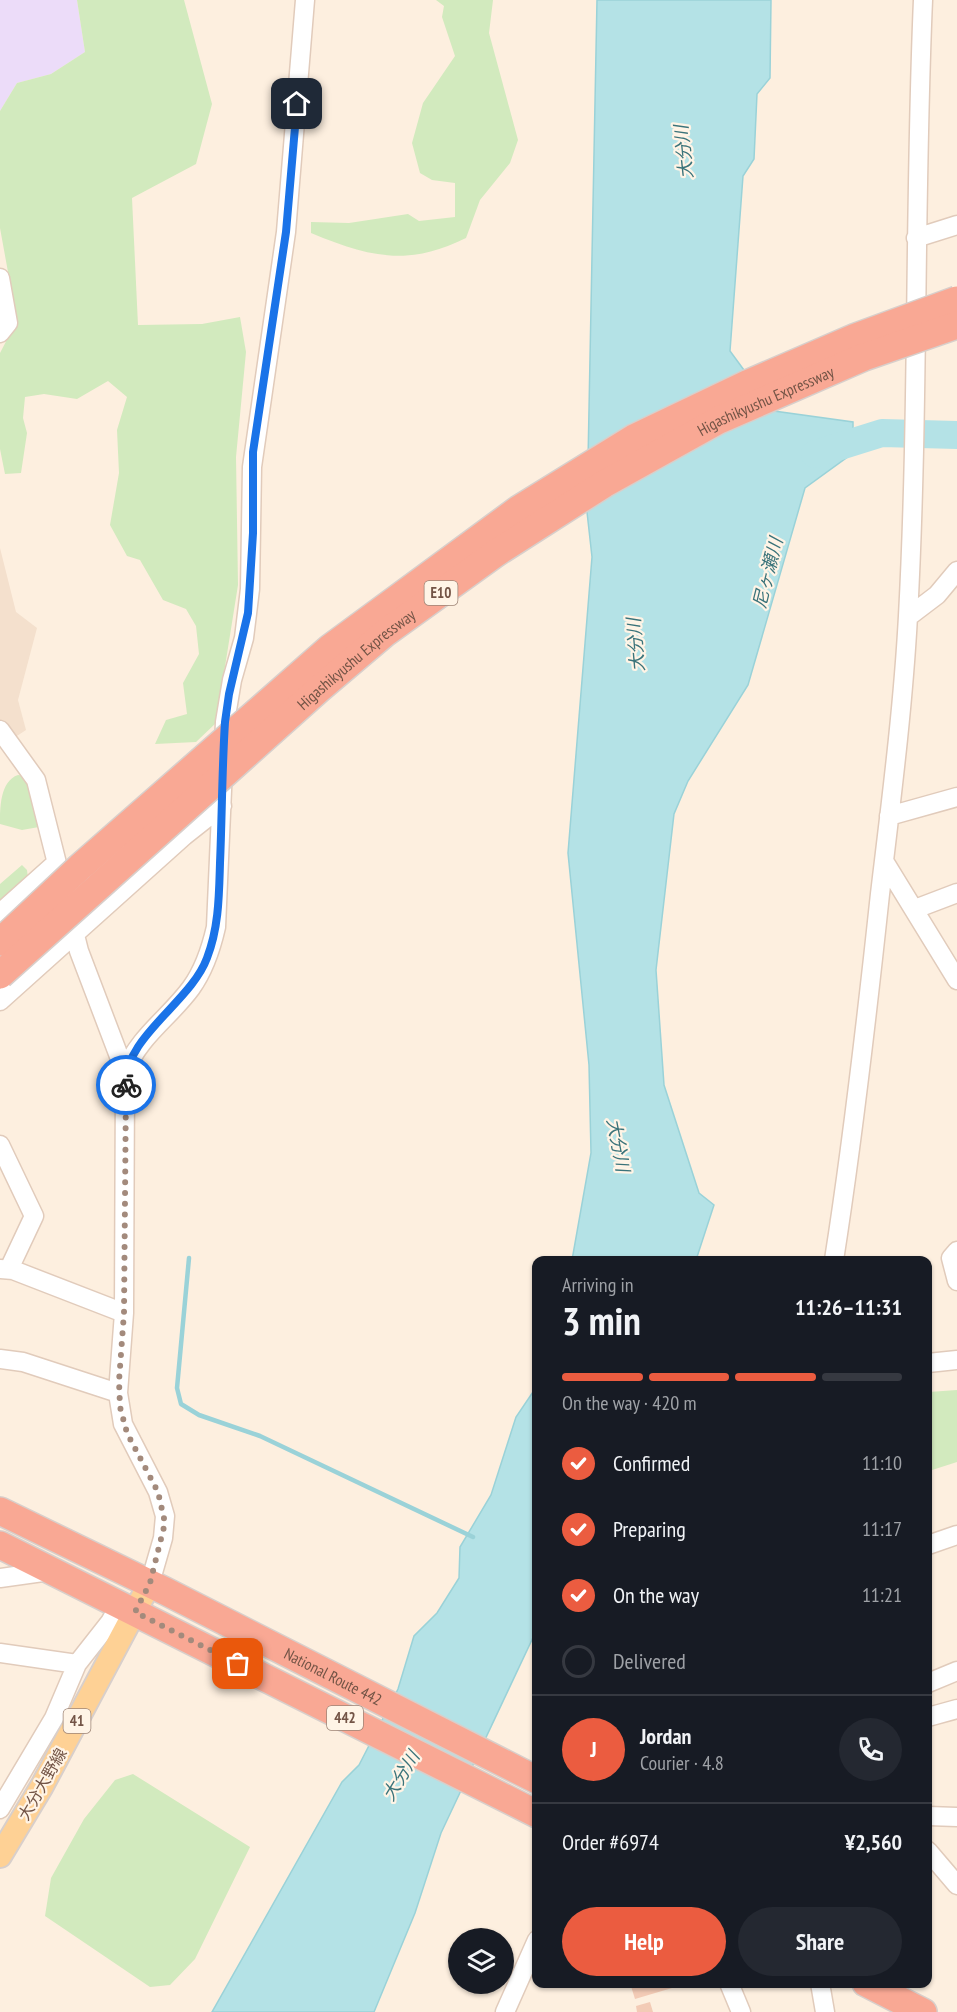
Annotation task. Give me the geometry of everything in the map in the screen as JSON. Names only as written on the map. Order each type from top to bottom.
[{"type":"highway","name":"Higashikyushu Expressway","points":[[0,942],[80,867],[330,648],[519,509],[634,438],[726,394],[856,337],[957,300]]},
{"type":"highway","name":"Higashikyushu Expressway","points":[[0,975],[319,689],[385,633],[496,553],[604,484],[719,420],[864,357],[957,325]]},
{"type":"highway","name":"National Route 442","points":[[0,1511],[157,1587],[532,1777]]},
{"type":"highway","name":"National Route 442","points":[[0,1545],[532,1811]]},
{"type":"highway","points":[[876,1988],[923,2012]]},
{"type":"main road","name":"大分大野線","points":[[0,1856],[42,1786],[136,1613],[157,1587]]},
{"type":"street","points":[[125,1072],[137,1049],[191,988],[207,957],[218,913],[226,710],[244,638],[249,601],[253,533],[252,467],[258,411],[286,232],[305,0]]},
{"type":"street","points":[[835,1256],[851,1149],[889,816],[908,617],[915,238],[923,0]]},
{"type":"street","points":[[915,238],[957,225]]},
{"type":"street","points":[[0,278],[8,323],[0,333]]},
{"type":"street","points":[[908,617],[937,596],[957,571]]},
{"type":"street","points":[[0,730],[36,780],[73,934],[125,1072],[124,1313],[118,1393],[127,1433],[158,1492],[165,1516],[157,1587]]},
{"type":"street","points":[[889,816],[957,797]]},
{"type":"street","points":[[0,1001],[184,836],[222,806]]},
{"type":"street","points":[[884,861],[954,969]]},
{"type":"street","points":[[0,913],[56,863]]},
{"type":"street","points":[[915,909],[957,893]]},
{"type":"street","points":[[0,1145],[34,1216],[4,1269],[124,1313]]},
{"type":"street","points":[[957,1251],[951,1258],[957,1281]]},
{"type":"street","points":[[0,1359],[23,1362],[118,1393]]},
{"type":"street","points":[[932,1363],[957,1360]]},
{"type":"street","points":[[932,1544],[957,1535]]},
{"type":"street","points":[[0,1578],[51,1570]]},
{"type":"street","points":[[0,1809],[54,1718],[77,1664],[110,1622],[136,1613]]},
{"type":"street","points":[[0,1653],[77,1664]]},
{"type":"street","points":[[932,1681],[957,1671]]},
{"type":"street","points":[[932,1716],[957,1709]]},
{"type":"street","points":[[932,1816],[957,1817]]},
{"type":"street","points":[[932,1856],[957,1885]]},
{"type":"street","points":[[505,2012],[532,1951]]},
{"type":"street","points":[[731,1988],[741,2012]]},
{"type":"street","points":[[821,1988],[825,2012]]},
{"type":"shaded area","points":[[0,0],[77,0],[85,52],[51,74],[17,83],[0,111]]},
{"type":"shaded area","points":[[0,548],[16,612],[37,628],[18,700],[26,730],[0,747]]},
{"type":"green space","points":[[77,0],[184,0],[212,104],[196,164],[132,198],[138,325],[202,324],[240,317],[246,352],[236,457],[238,585],[216,723],[196,742],[155,744],[166,720],[187,714],[183,683],[199,654],[196,626],[186,609],[163,600],[140,560],[127,556],[110,525],[119,473],[117,430],[127,397],[108,381],[77,399],[44,394],[25,397],[23,418],[27,433],[21,473],[5,474],[0,449],[0,353],[13,328],[12,294],[0,228],[0,111],[17,83],[51,74],[85,52]]},
{"type":"green space","points":[[436,0],[493,0],[489,33],[518,140],[510,163],[480,200],[466,238],[445,247],[425,253],[388,255],[352,248],[311,233],[311,222],[349,223],[408,214],[419,221],[455,217],[455,183],[432,180],[420,173],[412,143],[423,103],[455,56],[442,17],[444,6]]},
{"type":"green space","points":[[18,775],[27,776],[39,827],[22,830],[0,824],[4,789],[12,778]]},
{"type":"green space","points":[[22,865],[27,870],[28,878],[0,906],[0,884]]},
{"type":"green space","points":[[957,1390],[957,1462],[932,1470],[932,1392]]},
{"type":"green space","points":[[133,1774],[250,1847],[195,1959],[170,1985],[150,1987],[45,1916],[51,1878],[84,1819],[115,1780]]},
{"type":"water","name":"大分川","points":[[597,0],[771,0],[770,78],[757,94],[754,159],[743,176],[730,351],[774,411],[853,422],[853,453],[805,488],[748,685],[688,781],[674,814],[656,970],[664,1085],[699,1193],[714,1205],[697,1256],[573,1256],[591,1153],[589,1065],[568,853],[592,557],[587,512]]},
{"type":"water","name":"大分川","points":[[532,1393],[532,1640],[441,1833],[415,1913],[374,2012],[212,2012],[342,1782],[359,1765],[398,1689],[414,1636],[437,1613],[459,1578],[460,1547],[491,1495],[516,1417]]},
{"type":"building","points":[[632,1988],[672,1988],[635,1999]]},
{"type":"building","points":[[650,2002],[653,2012],[637,2012],[636,2006]]},
{"type":"waterway","name":"尼ヶ瀬川","points":[[815,454],[882,433],[957,435]]},
{"type":"waterway","points":[[189,1258],[177,1388],[181,1404],[199,1415],[260,1436],[473,1537]]},
{"type":"way so far","points":[[126,1085],[124,1313],[118,1393],[123,1424],[158,1492],[165,1523],[150,1583],[135,1612],[238,1664]]},
{"type":"route","points":[[126,1085],[125,1072],[129,1062],[145,1039],[191,988],[207,957],[216,927],[225,722],[229,694],[244,638],[248,613],[253,533],[253,452],[286,232],[297,104]]}]
